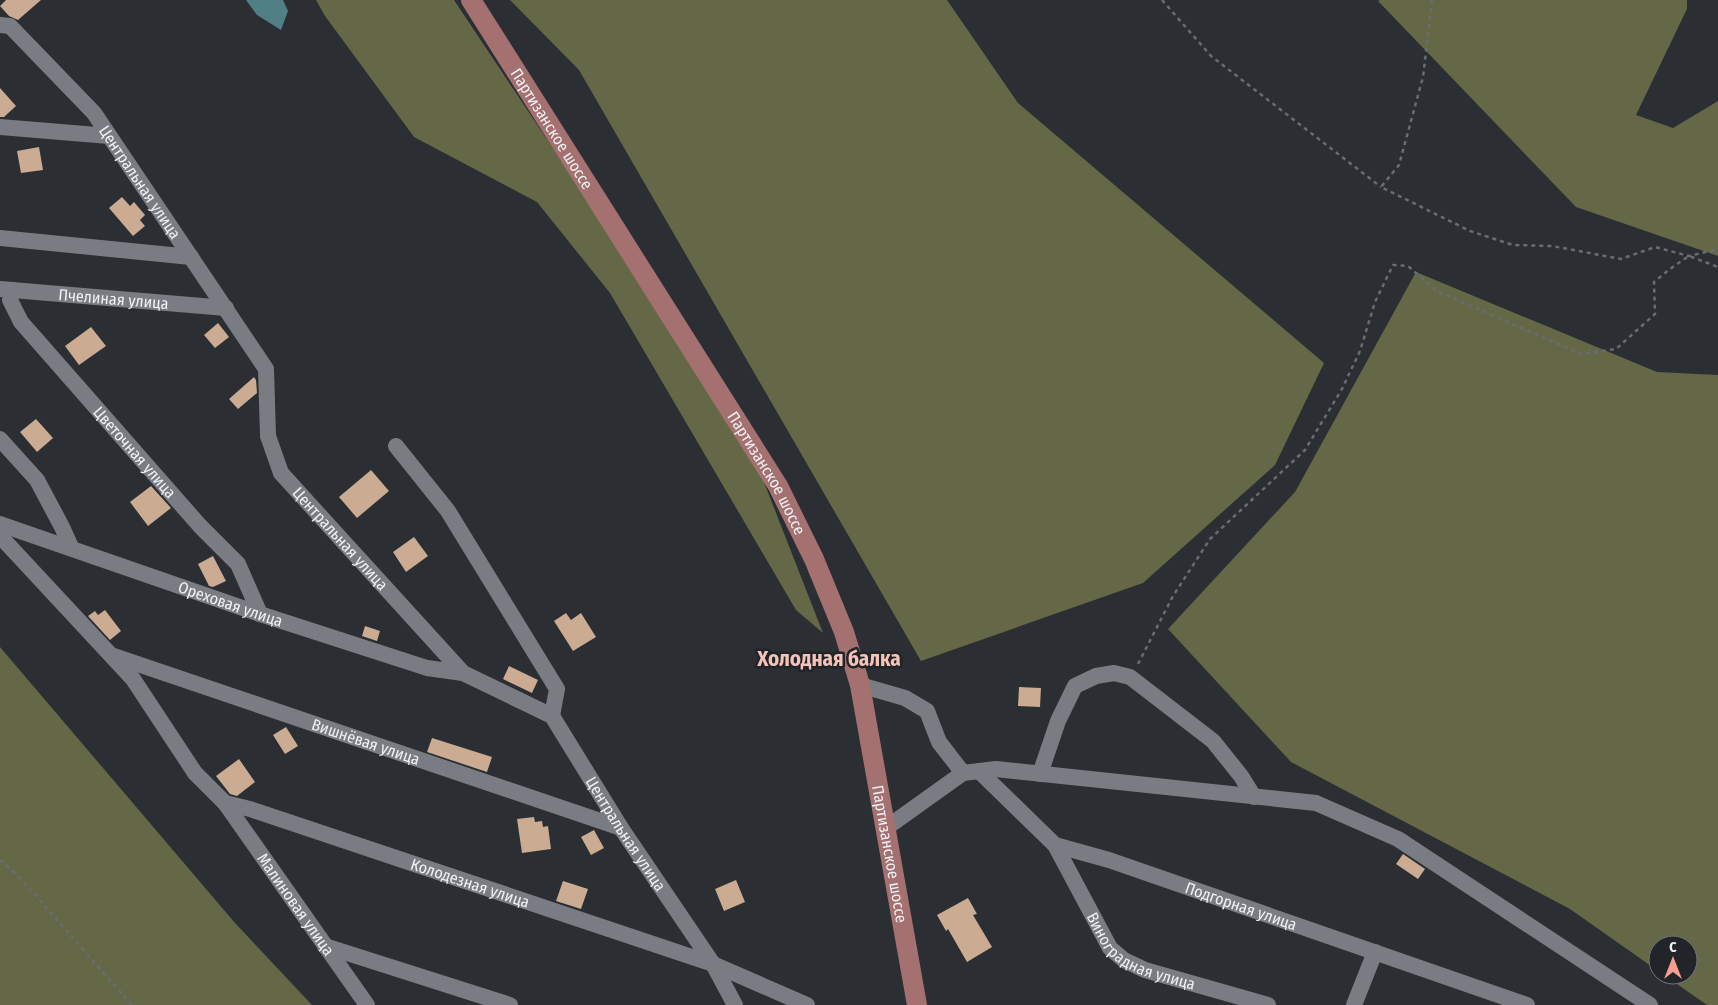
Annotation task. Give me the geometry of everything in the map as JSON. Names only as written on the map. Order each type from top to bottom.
[{"type":"main road","name":"Партизанское шоссе","points":[[470,0],[778,486],[814,559],[844,632],[860,685],[917,1005]]},
{"type":"street","name":"Центральная улица","points":[[5,25],[94,113],[266,369],[268,436],[281,473],[463,674],[552,716],[621,828],[713,964],[735,1005]]},
{"type":"street","points":[[0,126],[110,136]]},
{"type":"street","points":[[0,238],[191,257]]},
{"type":"street","name":"Пчелиная улица","points":[[7,289],[226,308]]},
{"type":"street","name":"Цветочная улица","points":[[7,289],[10,300],[21,322],[200,526],[238,564],[260,614]]},
{"type":"street","points":[[0,439],[37,480],[71,548]]},
{"type":"street","points":[[396,446],[448,511],[557,688],[552,716]]},
{"type":"street","name":"Ореховая улица","points":[[0,524],[260,614],[427,668],[463,674]]},
{"type":"street","name":"Малиновая улица","points":[[0,536],[133,679],[195,773],[225,803],[367,1005]]},
{"type":"street","name":"Вишнёвая улица","points":[[112,656],[621,828]]},
{"type":"street","points":[[1040,774],[1058,721],[1075,686],[1096,676],[1114,672],[1130,677],[1213,742],[1241,776],[1254,796]]},
{"type":"street","name":"Подгорная улица","points":[[860,685],[904,698],[927,711],[939,742],[1055,845],[1109,860],[1528,1005]]},
{"type":"street","points":[[886,828],[971,772],[996,769],[1316,803],[1398,838],[1650,1005]]},
{"type":"street","name":"Колодезная улица","points":[[225,803],[250,809],[713,964],[807,1005]]},
{"type":"street","name":"Виноградная улица","points":[[1055,845],[1110,948],[1124,960],[1146,970],[1268,1005]]},
{"type":"street","points":[[325,946],[510,1005]]},
{"type":"street","points":[[1354,1005],[1375,952]]},
{"type":"path","points":[[1162,0],[1211,56],[1381,186],[1470,231],[1513,245],[1552,246],[1621,259],[1655,248],[1689,256],[1718,267]]},
{"type":"path","points":[[1381,186],[1399,165],[1423,77],[1432,0]]},
{"type":"path","points":[[1130,677],[1173,596],[1210,539],[1305,450],[1342,389],[1360,351],[1375,302],[1393,265],[1408,266],[1437,291],[1581,354],[1616,349],[1655,314],[1654,282],[1689,256],[1718,249]]},
{"type":"path","points":[[0,860],[21,879],[132,1005]]},
{"type":"green space","points":[[316,0],[454,0],[616,243],[760,472],[823,633],[796,610],[610,293],[537,202],[414,137],[325,16]]},
{"type":"green space","points":[[510,0],[947,0],[1018,103],[1324,363],[1275,465],[1143,583],[921,661],[579,70]]},
{"type":"green space","points":[[1687,0],[1687,9],[1636,115],[1673,128],[1718,101],[1718,256],[1576,207],[1378,1]]},
{"type":"green space","points":[[1416,272],[1657,372],[1718,375],[1718,1005],[1707,1005],[1678,985],[1698,985],[1698,935],[1648,935],[1648,964],[1570,909],[1291,762],[1168,629],[1295,492]]},
{"type":"green space","points":[[0,647],[235,923],[312,1005],[0,1005]]},
{"type":"water","points":[[246,0],[283,0],[288,11],[281,30],[257,15]]},
{"type":"building","points":[[6,0],[41,0],[18,20],[9,16],[0,6]]},
{"type":"building","points":[[0,88],[16,106],[4,117],[0,117]]},
{"type":"building","points":[[39,147],[43,170],[21,173],[17,151]]},
{"type":"building","points":[[122,197],[130,206],[134,202],[145,215],[140,220],[145,226],[133,236],[109,208]]},
{"type":"building","points":[[218,323],[229,337],[215,348],[204,335]]},
{"type":"building","points":[[91,327],[106,346],[79,365],[65,346]]},
{"type":"building","points":[[254,377],[257,393],[238,409],[229,399]]},
{"type":"building","points":[[36,419],[53,438],[37,452],[20,432]]},
{"type":"building","points":[[371,470],[389,491],[357,518],[339,497]]},
{"type":"building","points":[[151,486],[171,508],[148,526],[130,502]]},
{"type":"building","points":[[414,537],[428,556],[406,572],[393,552]]},
{"type":"building","points":[[213,556],[226,581],[213,587],[209,586],[198,564]]},
{"type":"building","points":[[105,610],[121,631],[110,640],[88,616],[95,611],[98,615]]},
{"type":"building","points":[[566,613],[571,620],[581,613],[596,637],[573,651],[554,621]]},
{"type":"building","points":[[365,626],[380,631],[377,641],[362,636]]},
{"type":"building","points":[[509,666],[538,680],[532,693],[503,679]]},
{"type":"building","points":[[1019,687],[1041,688],[1040,707],[1018,706]]},
{"type":"building","points":[[286,727],[298,746],[285,754],[273,735]]},
{"type":"building","points":[[432,738],[492,757],[487,772],[427,752]]},
{"type":"building","points":[[239,759],[255,782],[237,796],[230,794],[216,776]]},
{"type":"building","points":[[534,817],[535,822],[542,821],[543,827],[548,826],[551,849],[522,853],[517,819]]},
{"type":"building","points":[[594,830],[604,848],[591,855],[581,837]]},
{"type":"building","points":[[1403,854],[1425,869],[1418,879],[1396,864]]},
{"type":"building","points":[[736,880],[745,902],[724,911],[715,889]]},
{"type":"building","points":[[563,881],[588,889],[581,909],[556,901]]},
{"type":"building","points":[[968,898],[977,914],[973,915],[992,947],[967,962],[948,929],[946,931],[937,915]]},
{"type":"district","name":"Холодная балка","points":[[829,659]]}]
